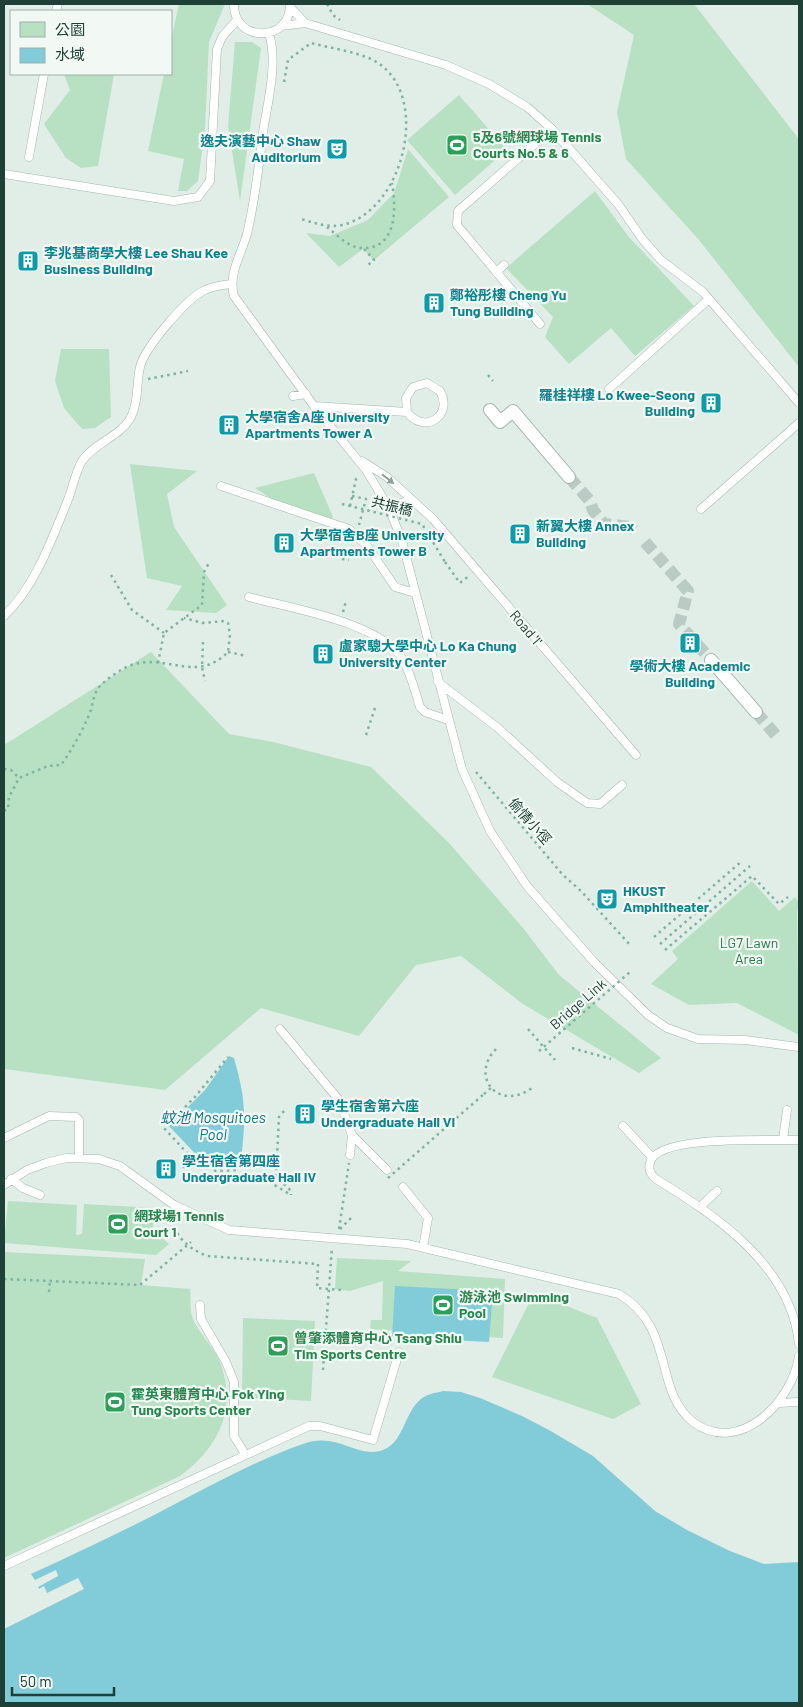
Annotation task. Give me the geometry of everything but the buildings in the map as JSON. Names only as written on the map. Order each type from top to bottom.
[{"type":"street","points":[[490,410],[500,422],[513,411],[569,477]]},
{"type":"street","points":[[711,660],[756,712]]},
{"type":"lane","points":[[234,4],[237,20],[250,31],[269,33],[281,26],[305,23],[446,65],[495,88],[526,107],[552,129],[618,204],[643,240],[661,260],[709,299],[799,403]]},
{"type":"lane","points":[[290,5],[305,23]]},
{"type":"lane","points":[[281,26],[289,14],[290,5]]},
{"type":"lane","points":[[4,174],[174,201],[198,197],[210,181],[218,49],[222,37],[237,20]]},
{"type":"lane","points":[[269,33],[272,54],[271,80],[247,231],[231,284],[234,296],[314,406],[357,458],[389,508],[402,541],[462,769],[490,831],[527,886],[594,962],[648,1015],[677,1033],[698,1039],[745,1040],[799,1047]]},
{"type":"lane","points":[[30,157],[44,75]]},
{"type":"lane","points":[[540,324],[457,225],[458,211],[552,129]]},
{"type":"lane","points":[[496,272],[504,265]]},
{"type":"lane","points":[[4,616],[30,582],[57,526],[81,462],[91,451],[119,431],[130,419],[140,381],[140,367],[148,350],[178,314],[204,290],[231,284]]},
{"type":"lane","points":[[609,388],[709,299]]},
{"type":"lane","points":[[314,406],[407,412],[415,420],[422,422],[435,420],[440,416],[444,403],[440,391],[427,383],[413,387],[406,398],[407,412]]},
{"type":"lane","points":[[293,396],[306,394]]},
{"type":"lane","points":[[701,509],[799,423]]},
{"type":"lane","name":"Road 'I'","points":[[357,458],[387,477],[433,519],[636,755]]},
{"type":"lane","points":[[221,486],[349,529],[368,546],[395,587],[415,593]]},
{"type":"lane","points":[[389,508],[407,501],[415,503]]},
{"type":"lane","points":[[249,597],[352,625],[384,639],[402,658],[420,707],[425,712],[448,720]]},
{"type":"lane","points":[[438,682],[498,728],[557,782],[587,803],[600,804],[622,786]]},
{"type":"lane","points":[[280,1029],[339,1100],[352,1135],[388,1174]]},
{"type":"lane","points":[[783,1140],[787,1110]]},
{"type":"lane","points":[[4,1138],[49,1116],[76,1117],[79,1120],[79,1158]]},
{"type":"lane","points":[[623,1126],[651,1156]]},
{"type":"lane","points":[[350,1155],[352,1135]]},
{"type":"lane","points":[[799,1140],[678,1144],[656,1152],[651,1156],[649,1166],[652,1175],[701,1206],[736,1235],[768,1270],[788,1304],[799,1344]]},
{"type":"lane","points":[[4,1185],[11,1179],[46,1163],[66,1158],[99,1159],[120,1166],[166,1200],[229,1230],[338,1234],[407,1244],[619,1294],[628,1299],[647,1318],[663,1348],[676,1402],[693,1422],[726,1431],[746,1428],[763,1418],[778,1403],[793,1379],[799,1356]]},
{"type":"lane","points":[[11,1179],[23,1188],[40,1195]]},
{"type":"lane","points":[[403,1187],[420,1205],[428,1218],[424,1248]]},
{"type":"lane","points":[[701,1206],[717,1191]]},
{"type":"lane","points":[[200,1304],[201,1319],[226,1362],[234,1382],[234,1436],[245,1454]]},
{"type":"lane","points":[[4,1566],[309,1426],[320,1426],[373,1440],[399,1352]]},
{"type":"lane","points":[[778,1403],[799,1402]]},
{"type":"path","points":[[327,4],[333,15],[340,20]]},
{"type":"path","points":[[332,49],[334,42]]},
{"type":"path","points":[[284,82],[288,60],[311,43],[371,59],[396,82],[402,99],[406,123],[401,162],[392,183],[377,204],[360,218],[342,225],[328,227]]},
{"type":"path","points":[[301,219],[328,227],[351,245],[364,248],[378,244],[389,234],[394,222],[395,201],[392,183]]},
{"type":"path","points":[[364,248],[374,260],[368,265]]},
{"type":"path","points":[[140,381],[188,371]]},
{"type":"path","points":[[488,375],[493,381]]},
{"type":"path","points":[[350,506],[356,478]]},
{"type":"path","points":[[352,496],[366,499],[358,529]]},
{"type":"path","name":"共振橋","points":[[342,504],[422,524],[460,583],[477,569]]},
{"type":"path","points":[[342,559],[349,560]]},
{"type":"path","points":[[158,664],[164,633],[202,605],[204,572],[209,563]]},
{"type":"path","points":[[111,575],[132,610],[164,633]]},
{"type":"path","points":[[343,613],[346,601]]},
{"type":"path","points":[[4,811],[8,809],[9,798],[19,778],[48,766],[61,765],[90,714],[93,697],[100,686],[119,671],[135,664],[158,664],[197,669],[214,664],[228,652],[230,635],[228,623],[224,621],[203,623],[184,618]]},
{"type":"path","points":[[203,642],[202,667],[205,681]]},
{"type":"path","points":[[228,652],[247,656]]},
{"type":"path","points":[[366,734],[375,708]]},
{"type":"path","name":"偷情小徑","points":[[472,766],[563,875],[596,906],[632,946]]},
{"type":"path","points":[[4,769],[11,770],[19,778]]},
{"type":"path","points":[[654,937],[742,861]]},
{"type":"path","points":[[660,944],[750,866]]},
{"type":"path","points":[[665,950],[752,876],[779,904],[788,897]]},
{"type":"path","name":"Bridge Link","points":[[539,1051],[630,972]]},
{"type":"path","points":[[528,1029],[555,1060]]},
{"type":"path","points":[[572,1048],[611,1059]]},
{"type":"path","points":[[496,1049],[486,1062],[485,1074],[491,1088],[500,1094],[511,1097],[522,1096],[532,1088]]},
{"type":"path","points":[[228,1057],[194,1098],[164,1128],[188,1154],[216,1171],[238,1170]]},
{"type":"path","points":[[388,1174],[491,1088]]},
{"type":"path","points":[[258,1175],[291,1195],[291,1191],[276,1176],[279,1117],[284,1111]]},
{"type":"path","points":[[183,1168],[188,1154]]},
{"type":"path","points":[[338,1234],[350,1155]]},
{"type":"path","points":[[166,1200],[173,1228],[186,1245],[207,1256],[318,1264],[317,1288],[341,1290]]},
{"type":"path","points":[[338,1234],[351,1218]]},
{"type":"path","points":[[4,1279],[140,1285],[191,1242]]},
{"type":"path","points":[[323,1370],[331,1257]]},
{"type":"path","points":[[49,1292],[50,1281]]},
{"type":"green space","points":[[179,4],[225,4],[209,42],[205,129],[198,181],[187,191],[178,191],[184,159],[148,151],[164,75],[172,75],[172,36]]},
{"type":"green space","points":[[587,4],[694,4],[799,139],[799,367],[699,240],[626,159],[617,112],[634,35]]},
{"type":"green space","points":[[235,42],[252,42],[261,48],[240,201],[228,126]]},
{"type":"green space","points":[[64,75],[114,75],[98,166],[81,168],[66,158],[44,124],[70,90]]},
{"type":"green space","name":"5及6號網球場 Tennis Courts No.5 & 6","points":[[459,95],[507,150],[455,195],[407,140]]},
{"type":"green space","points":[[408,149],[449,197],[374,260],[363,249],[339,267],[306,233],[330,236],[368,220],[394,193]]},
{"type":"green space","points":[[595,191],[628,236],[694,306],[635,356],[611,328],[569,364],[545,337],[553,317],[506,268]]},
{"type":"green space","points":[[61,349],[109,349],[111,417],[95,428],[82,429],[64,408],[55,381]]},
{"type":"green space","points":[[130,464],[197,471],[167,494],[174,527],[227,605],[216,613],[166,610],[182,586],[147,578]]},
{"type":"green space","points":[[314,473],[333,517],[328,523],[298,516],[255,488]]},
{"type":"green space","points":[[151,652],[229,734],[273,742],[371,767],[449,843],[523,928],[559,975],[661,1058],[639,1073],[523,1004],[461,956],[416,965],[359,1036],[261,1008],[165,1090],[4,1069],[4,745]]},
{"type":"green space","name":"LG7 Lawn Area","points":[[752,881],[779,911],[795,897],[799,902],[797,913],[799,1035],[737,1003],[689,1005],[651,984],[678,959],[672,951]]},
{"type":"green space","points":[[8,1201],[77,1205],[76,1235],[82,1234],[84,1204],[154,1208],[153,1230],[169,1244],[156,1255],[4,1243]]},
{"type":"green space","name":"霍英東體育中心 Fok Ying Tung Sports Center","points":[[4,1252],[145,1259],[141,1285],[190,1289],[193,1318],[199,1331],[220,1362],[227,1396],[221,1426],[214,1440],[205,1453],[180,1476],[4,1558]]},
{"type":"green space","name":"游泳池 Swimming Pool","points":[[337,1258],[411,1261],[398,1271],[505,1279],[503,1338],[370,1329],[371,1320],[382,1320],[383,1281],[350,1291],[335,1289]]},
{"type":"green space","points":[[534,1293],[597,1318],[641,1404],[613,1419],[492,1377]]},
{"type":"green space","name":"曾肇添體育中心 Tsang Shiu Tim Sports Centre","points":[[243,1318],[315,1321],[311,1401],[242,1397]]},
{"type":"water","name":"蚊池 Mosquitoes Pool","points":[[229,1056],[234,1058],[244,1109],[241,1160],[236,1165],[203,1162],[169,1126],[205,1090]]},
{"type":"water","points":[[395,1286],[493,1291],[489,1342],[392,1337]]},
{"type":"water","points":[[443,1391],[461,1392],[480,1398],[549,1430],[593,1456],[655,1511],[687,1530],[730,1551],[764,1564],[799,1562],[799,1703],[4,1703],[4,1629],[84,1589],[78,1578],[47,1593],[44,1586],[39,1589],[38,1587],[58,1576],[56,1570],[35,1580],[31,1574],[127,1529],[249,1466],[306,1443],[327,1441],[371,1452],[388,1448],[399,1435],[415,1405],[426,1396]]},
{"type":"tunnel","points":[[569,477],[590,501],[593,510],[604,524],[631,527],[634,530]]},
{"type":"tunnel","points":[[645,542],[688,591],[679,624],[711,660]]},
{"type":"tunnel","points":[[756,712],[779,739]]},
{"type":"place","name":"5及6號網球場 Tennis Courts No.5 & 6","points":[[457,145]]},
{"type":"place","name":"逸夫演藝中心 Shaw Auditorium","points":[[337,149]]},
{"type":"place","name":"李兆基商學大樓 Lee Shau Kee Business Building","points":[[28,261]]},
{"type":"place","name":"鄭裕彤樓 Cheng Yu Tung Building","points":[[434,303]]},
{"type":"place","name":"羅桂祥樓 Lo Kwee-Seong Building","points":[[711,403]]},
{"type":"place","name":"大學宿舍A座 University Apartments Tower A","points":[[229,425]]},
{"type":"place","name":"新翼大樓 Annex Building","points":[[520,534]]},
{"type":"place","name":"大學宿舍B座 University Apartments Tower B","points":[[284,543]]},
{"type":"place","name":"學術大樓 Academic Building","points":[[690,643]]},
{"type":"place","name":"盧家驄大學中心 Lo Ka Chung University Center","points":[[323,654]]},
{"type":"place","name":"HKUST Amphitheater","points":[[607,899]]},
{"type":"place","name":"學生宿舍第六座 Undergraduate Hall VI","points":[[305,1114]]},
{"type":"place","name":"學生宿舍第四座 Undergraduate Hall IV","points":[[166,1169]]},
{"type":"place","name":"網球場1 Tennis Court 1","points":[[118,1224]]},
{"type":"place","name":"游泳池 Swimming Pool","points":[[443,1305]]},
{"type":"place","name":"曾肇添體育中心 Tsang Shiu Tim Sports Centre","points":[[278,1346]]},
{"type":"place","name":"霍英東體育中心 Fok Ying Tung Sports Center","points":[[115,1402]]}]
